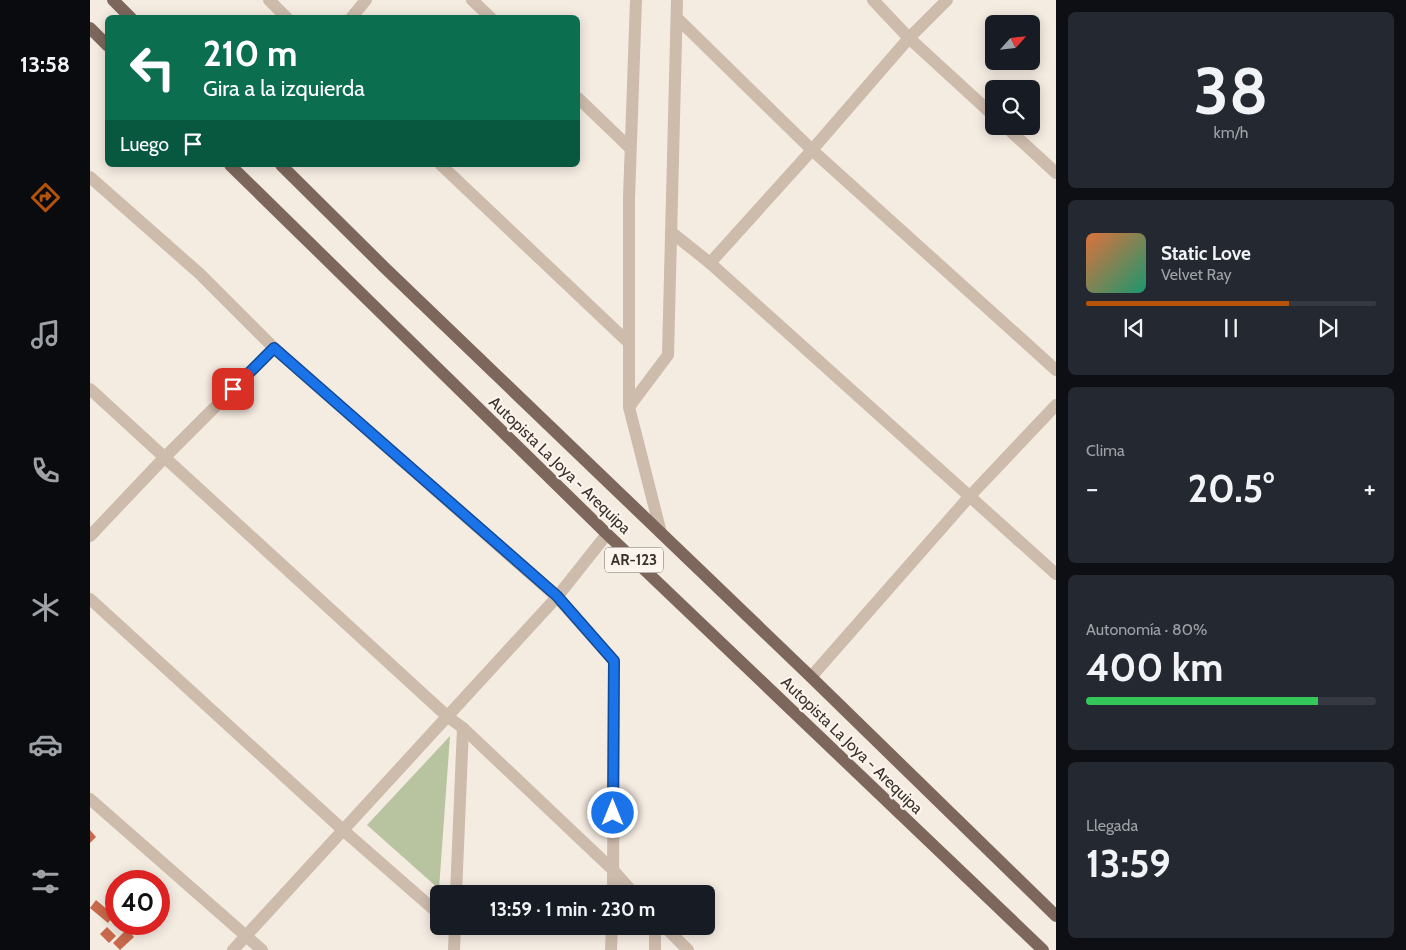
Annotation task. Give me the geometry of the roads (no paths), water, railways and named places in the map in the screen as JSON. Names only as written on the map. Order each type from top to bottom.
[{"type":"main road","points":[[112,0],[127,15]]},
{"type":"main road","points":[[90,28],[105,43]]},
{"type":"main road","name":"Autopista La Joya - Arequipa","points":[[232,167],[607,534],[1038,948]]},
{"type":"main road","name":"Autopista La Joya - Arequipa","points":[[284,167],[385,268],[811,677],[1056,916]]},
{"type":"street","points":[[269,0],[284,15]]},
{"type":"street","points":[[354,15],[366,0]]},
{"type":"street","points":[[472,0],[488,15]]},
{"type":"street","points":[[636,0],[630,148],[629,407],[660,533]]},
{"type":"street","points":[[629,407],[668,355],[677,0]]},
{"type":"street","points":[[873,0],[909,38],[985,108]]},
{"type":"street","points":[[710,263],[812,150],[909,38],[947,0]]},
{"type":"street","points":[[677,18],[812,150],[1056,370]]},
{"type":"street","points":[[580,100],[630,148]]},
{"type":"street","points":[[1015,135],[1056,173]]},
{"type":"street","points":[[444,167],[629,343]]},
{"type":"street","points":[[90,178],[200,274],[274,348],[557,596],[614,661],[613,885]]},
{"type":"street","points":[[671,232],[710,263],[1056,574]]},
{"type":"street","points":[[90,536],[164,458],[274,348]]},
{"type":"street","points":[[90,389],[448,717],[463,728],[613,870],[626,885]]},
{"type":"street","points":[[811,677],[969,497],[1056,405]]},
{"type":"street","points":[[233,950],[557,596],[607,534]]},
{"type":"street","points":[[90,599],[343,830],[430,906]]},
{"type":"street","points":[[456,885],[463,728]]},
{"type":"street","points":[[90,799],[262,950]]},
{"type":"street","points":[[454,935],[454,950]]},
{"type":"street","points":[[611,950],[612,935]]},
{"type":"street","points":[[655,935],[655,950]]},
{"type":"street","points":[[673,935],[688,950]]}]
